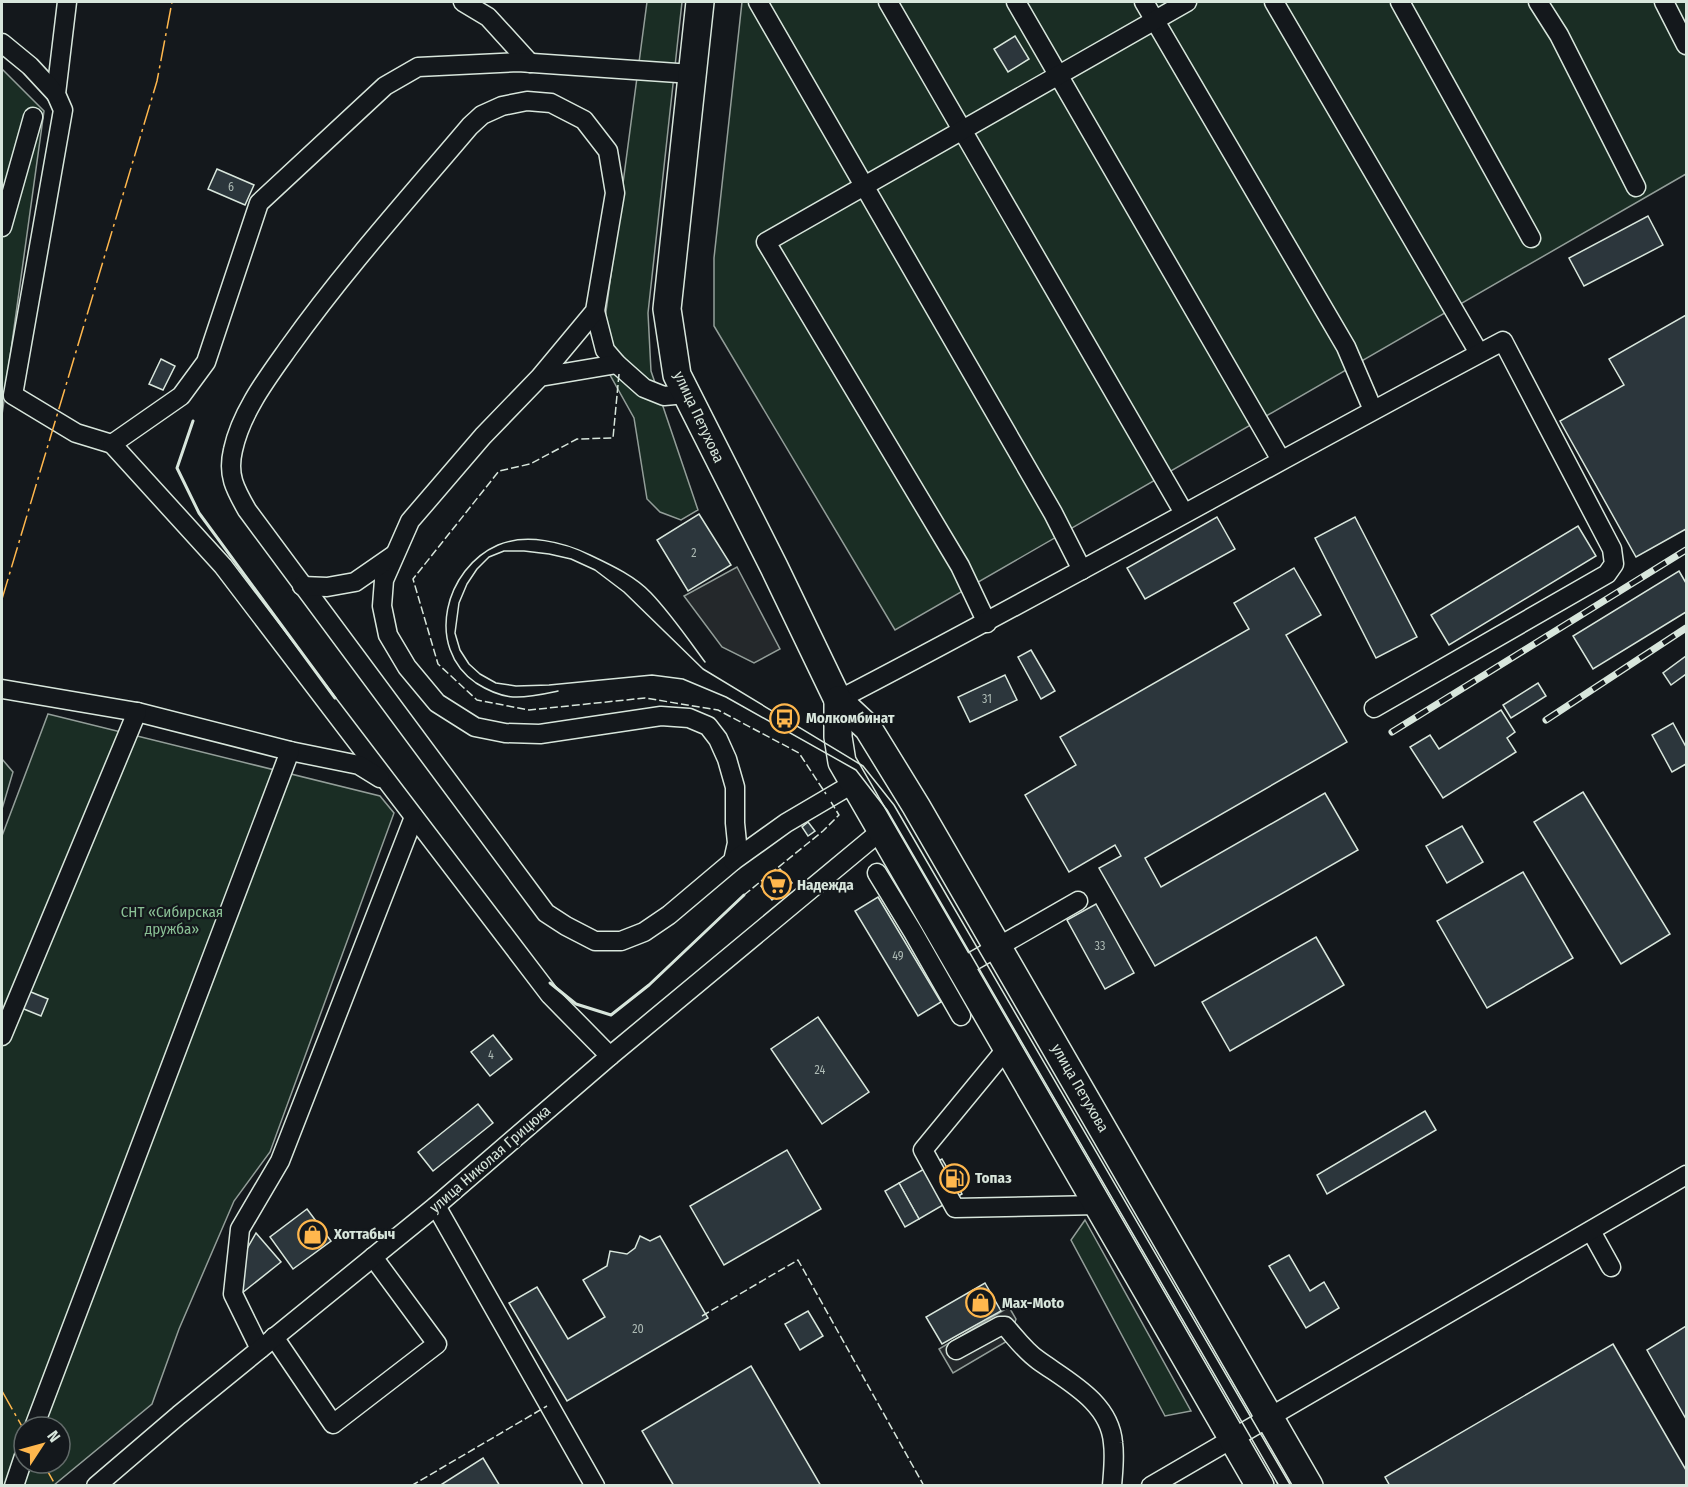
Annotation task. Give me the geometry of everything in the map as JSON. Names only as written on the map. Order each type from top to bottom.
[{"type":"highway","name":"улица Петухова","points":[[700,2],[667,309],[677,375],[838,700],[868,728],[910,796],[1309,1485]]},
{"type":"highway","name":"улица Петухова","points":[[838,700],[838,736],[842,762],[882,830],[923,926],[962,968],[1260,1485]]},
{"type":"street","points":[[56,94],[67,2]]},
{"type":"street","points":[[463,2],[488,17],[530,63]]},
{"type":"street","points":[[758,2],[1053,513],[1082,570]]},
{"type":"street","points":[[888,2],[1184,513]]},
{"type":"street","points":[[1016,2],[1281,460]]},
{"type":"street","points":[[1144,2],[1346,347],[1373,410]]},
{"type":"street","points":[[987,623],[960,566],[766,242],[1187,2]]},
{"type":"street","points":[[1274,2],[1479,353]]},
{"type":"street","points":[[1400,2],[1531,238]]},
{"type":"street","points":[[1538,2],[1559,35],[1636,187]]},
{"type":"street","points":[[1664,2],[1686,45]]},
{"type":"street","points":[[2,43],[30,66],[56,94],[63,110],[13,395],[76,433],[112,444],[223,566],[550,995],[610,1056]]},
{"type":"street","points":[[112,444],[181,396],[206,362],[260,203],[385,86],[418,67],[530,63],[692,74]]},
{"type":"street","points":[[686,394],[664,396],[645,388],[617,364],[605,350],[595,311],[615,194],[608,151],[584,120],[551,103],[526,101],[502,106],[482,115],[315,312],[267,378],[247,413],[233,449],[230,469],[233,486],[247,510],[302,586],[546,913],[595,940],[621,941],[637,935],[669,915],[733,861],[786,824],[854,783]]},
{"type":"street","points":[[2,227],[33,117]]},
{"type":"street","points":[[595,311],[540,377],[483,436],[410,521],[384,580],[382,606],[388,635],[407,667],[437,703],[475,727],[505,733],[540,734],[661,716],[689,718],[708,726],[718,739],[727,759],[735,787],[737,843],[733,861]]},
{"type":"street","points":[[838,700],[987,623],[1184,513],[1503,341],[1612,549],[1614,564],[1607,574],[1374,708]]},
{"type":"street","points":[[540,377],[617,364]]},
{"type":"street","points":[[302,586],[327,587],[355,582],[394,555]]},
{"type":"street","points":[[2,689],[137,712],[290,751],[358,765],[387,782]]},
{"type":"street","points":[[2,1036],[137,712]]},
{"type":"street","points":[[39,1415],[290,751]]},
{"type":"street","points":[[373,1257],[437,1344],[333,1424],[267,1343],[233,1294],[240,1229],[280,1161],[414,818]]},
{"type":"street","name":"улица Николая Грицюка","points":[[96,1485],[436,1206],[610,1056],[882,830]]},
{"type":"street","points":[[877,873],[923,926],[961,1016]]},
{"type":"street","points":[[962,968],[1078,901]]},
{"type":"street","points":[[1007,1048],[923,1150],[955,1208],[1098,1205]]},
{"type":"street","points":[[1150,1485],[1686,1175]]},
{"type":"street","points":[[436,1206],[596,1485]]},
{"type":"street","points":[[1591,1231],[1611,1267]]},
{"type":"street","points":[[956,1350],[1000,1326],[1005,1326],[1036,1359],[1083,1390],[1108,1426],[1113,1442],[1112,1485]]},
{"type":"green space","points":[[647,2],[682,2],[648,313],[651,371],[698,510],[681,520],[660,512],[647,499],[634,418],[600,357]]},
{"type":"green space","points":[[742,2],[1686,2],[1686,174],[895,630],[714,326],[714,258]]},
{"type":"green space","points":[[2,69],[44,111],[2,415]]},
{"type":"green space","name":"СНТ «Сибирская дружба»","points":[[48,714],[380,796],[394,813],[270,1152],[234,1201],[179,1329],[152,1404],[72,1470],[72,1415],[12,1415],[12,1475],[66,1475],[54,1485],[2,1485],[2,836]]},
{"type":"green space","points":[[2,759],[13,772],[2,809]]},
{"type":"green space","points":[[1085,1220],[1191,1411],[1165,1416],[1071,1240]]},
{"type":"shaded area","points":[[737,567],[780,649],[754,663],[722,647],[684,596]]},
{"type":"shaded area","points":[[1009,1307],[1016,1319],[1009,1340],[953,1373],[939,1349]]},
{"type":"building","points":[[1015,36],[1029,59],[1008,72],[994,49]]},
{"type":"building","points":[[217,169],[254,185],[245,205],[208,189]]},
{"type":"building","points":[[1648,216],[1663,245],[1584,286],[1569,258]]},
{"type":"building","points":[[1686,315],[1686,529],[1636,557],[1560,421],[1624,385],[1609,359]]},
{"type":"building","points":[[161,359],[175,366],[163,390],[149,384]]},
{"type":"building","points":[[699,514],[731,565],[688,591],[657,540]]},
{"type":"building","points":[[1217,517],[1235,549],[1145,599],[1127,568]]},
{"type":"building","points":[[1355,517],[1417,637],[1376,658],[1315,538]]},
{"type":"building","points":[[1578,526],[1596,556],[1449,645],[1431,615]]},
{"type":"building","points":[[1294,568],[1321,615],[1286,635],[1347,742],[1145,858],[1161,887],[1325,793],[1358,850],[1155,966],[1099,868],[1121,856],[1115,845],[1069,872],[1025,795],[1076,765],[1060,737],[1249,629],[1234,603]]},
{"type":"building","points":[[1679,571],[1686,583],[1686,612],[1593,669],[1573,636]]},
{"type":"building","points":[[1031,650],[1055,691],[1041,699],[1018,657]]},
{"type":"building","points":[[1686,656],[1686,674],[1671,685],[1663,673]]},
{"type":"building","points":[[1005,675],[1017,700],[970,722],[958,697]]},
{"type":"building","points":[[1538,683],[1546,696],[1511,718],[1503,705]]},
{"type":"building","points":[[1501,710],[1515,732],[1507,738],[1516,752],[1443,798],[1410,747],[1430,735],[1439,749]]},
{"type":"building","points":[[1673,723],[1686,747],[1686,764],[1672,772],[1652,735]]},
{"type":"building","points":[[1583,792],[1670,934],[1621,964],[1534,822]]},
{"type":"building","points":[[808,822],[815,831],[808,836],[802,827]]},
{"type":"building","points":[[1462,826],[1483,862],[1447,883],[1426,846]]},
{"type":"building","name":"Надежда","points":[[780,869],[792,883],[772,900],[761,886]]},
{"type":"building","points":[[1523,872],[1573,958],[1487,1008],[1437,921]]},
{"type":"building","points":[[878,897],[941,1002],[918,1016],[855,911]]},
{"type":"building","points":[[1096,904],[1134,973],[1105,989],[1067,920]]},
{"type":"building","points":[[1316,937],[1344,985],[1230,1051],[1202,1002]]},
{"type":"building","points":[[26,990],[48,999],[41,1016],[19,1007]]},
{"type":"building","points":[[818,1017],[869,1092],[822,1124],[771,1049]]},
{"type":"building","points":[[493,1035],[512,1059],[490,1076],[471,1052]]},
{"type":"building","points":[[478,1104],[493,1123],[433,1171],[418,1152]]},
{"type":"building","points":[[1425,1111],[1436,1130],[1327,1194],[1317,1175]]},
{"type":"building","points":[[787,1150],[821,1209],[724,1265],[690,1206]]},
{"type":"building","points":[[942,1159],[962,1194],[919,1219],[899,1183]]},
{"type":"building","points":[[899,1183],[919,1219],[905,1227],[885,1191]]},
{"type":"building","points":[[307,1209],[331,1241],[293,1269],[270,1237]]},
{"type":"building","points":[[256,1233],[281,1262],[242,1293],[229,1280]]},
{"type":"building","points":[[640,1236],[650,1241],[660,1236],[708,1318],[567,1401],[509,1303],[537,1287],[568,1339],[605,1317],[583,1280],[607,1266],[610,1251],[627,1254],[635,1248]]},
{"type":"building","points":[[1289,1255],[1310,1291],[1324,1282],[1339,1308],[1306,1328],[1269,1266]]},
{"type":"building","points":[[985,1283],[1001,1311],[942,1344],[926,1317]]},
{"type":"building","points":[[808,1311],[823,1336],[800,1350],[785,1324]]},
{"type":"building","points":[[1686,1326],[1686,1419],[1647,1350]]},
{"type":"building","points":[[1613,1344],[1686,1470],[1686,1486],[1390,1486],[1385,1477]]},
{"type":"building","points":[[751,1366],[821,1486],[674,1486],[642,1431]]},
{"type":"building","points":[[483,1458],[500,1486],[439,1486]]},
{"type":"tram line","points":[[558,691],[519,697],[494,692],[476,683],[460,668],[450,649],[446,630],[448,609],[454,589],[465,571],[480,556],[498,545],[509,541],[533,539],[557,543],[580,550],[622,571],[638,581],[658,601],[705,662]]},
{"type":"tram line","points":[[1279,1486],[887,810],[856,770],[726,697],[683,679],[652,675],[516,686],[496,683],[480,674],[469,664],[460,650],[455,633],[459,603],[467,584],[489,557],[504,551],[549,554],[571,559],[595,570],[624,592],[703,669],[863,766],[894,805],[1291,1486]]},
{"type":"railway","points":[[1392,732],[1686,550]]},
{"type":"railway","points":[[1546,720],[1686,628]]},
{"type":"fence","points":[[619,374],[613,438],[577,439],[530,464],[499,471],[413,579],[438,664],[477,700],[529,710],[645,698],[718,710],[799,753],[826,794]]},
{"type":"fence","points":[[744,895],[823,831],[839,815],[831,802]]},
{"type":"fence","points":[[702,1316],[798,1260],[924,1486]]},
{"type":"fence","points":[[411,1486],[547,1406]]},
{"type":"wall","points":[[193,421],[177,468],[199,513],[335,698]]},
{"type":"wall","points":[[550,983],[576,1004],[611,1015],[649,985],[744,895]]},
{"type":"power","points":[[2,599],[157,81],[172,2]]},
{"type":"power","points":[[2,1391],[16,1415]]},
{"type":"power","points":[[50,1475],[56,1486]]},
{"type":"place","name":"Молкомбинат","points":[[785,718]]},
{"type":"place","name":"Надежда","points":[[776,885]]},
{"type":"place","name":"Топаз","points":[[954,1178]]},
{"type":"place","name":"Хоттабыч","points":[[313,1234]]},
{"type":"place","name":"Max-Moto","points":[[981,1303]]}]
